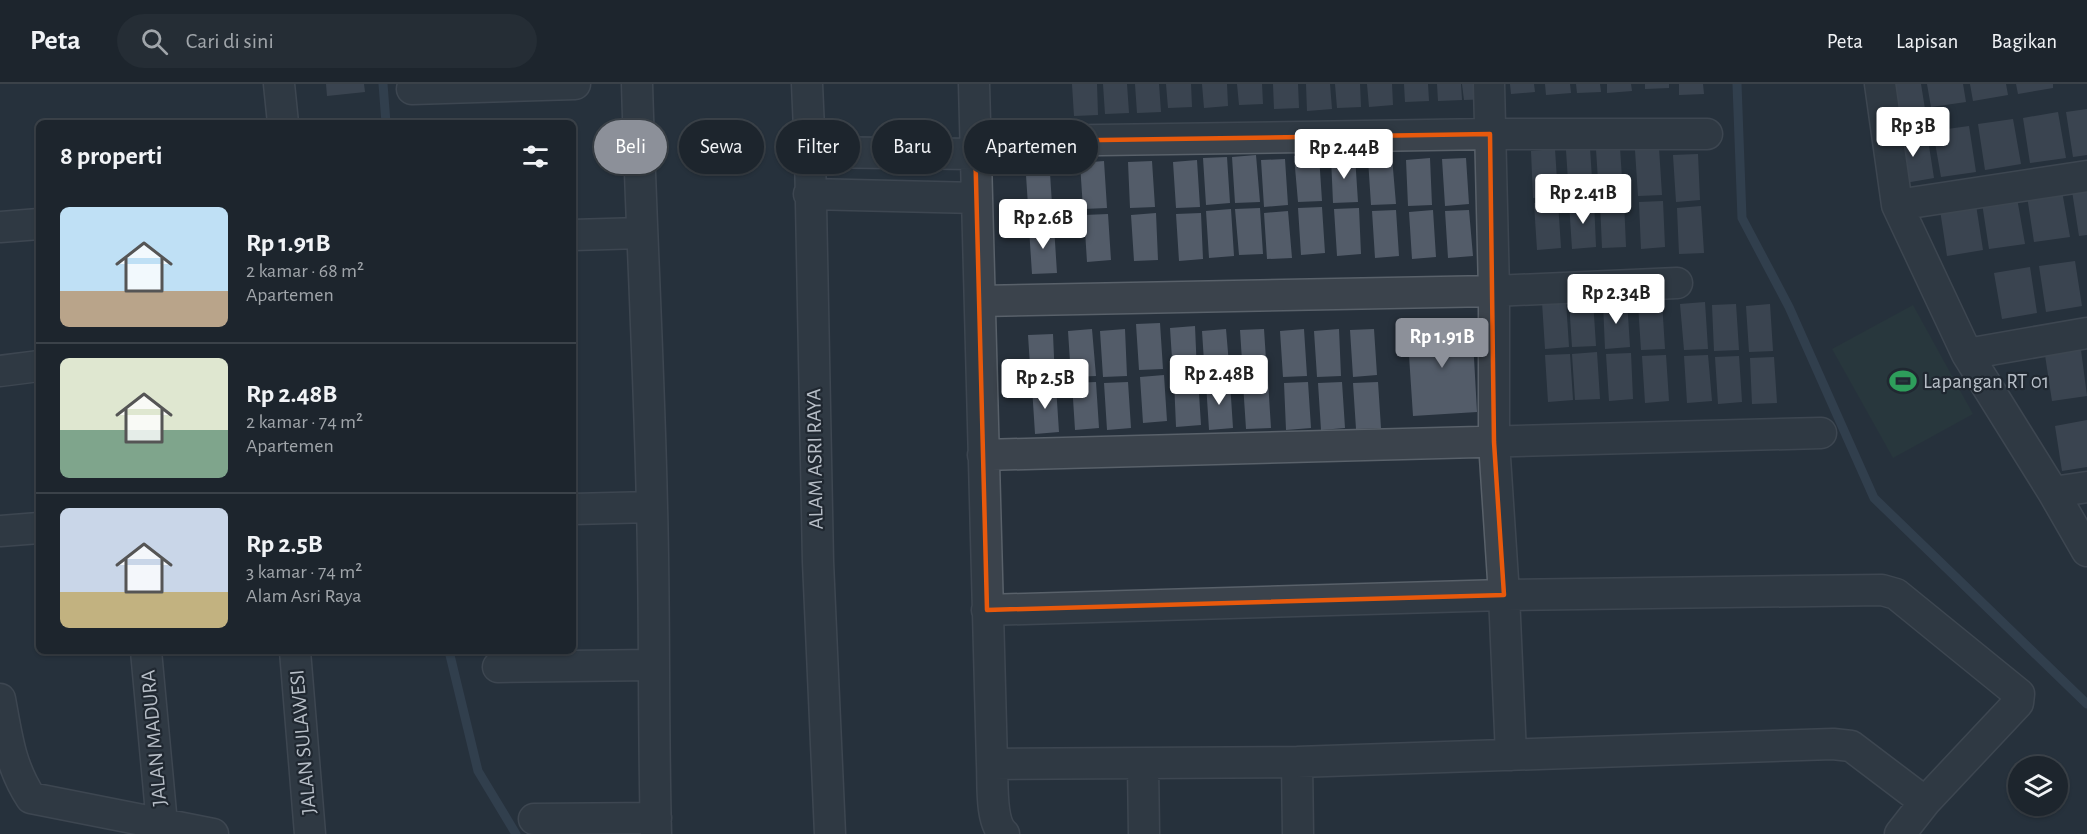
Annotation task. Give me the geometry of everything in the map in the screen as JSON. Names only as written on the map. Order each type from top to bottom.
[{"type":"street","points":[[279,84],[283,120]]},
{"type":"street","points":[[412,89],[575,84]]},
{"type":"street","points":[[534,819],[656,826],[652,507],[637,84]]},
{"type":"street","name":"ALAM ASRI RAYA","points":[[807,84],[809,120]]},
{"type":"street","points":[[974,84],[975,120]]},
{"type":"street","points":[[1489,84],[1494,291],[1494,442],[1511,755]]},
{"type":"street","points":[[1880,84],[1897,205],[1967,354],[2087,551]]},
{"type":"street","points":[[1098,145],[1490,134],[1707,134]]},
{"type":"street","points":[[860,151],[964,148]]},
{"type":"street","name":"ALAM ASRI RAYA","points":[[809,174],[818,562],[830,834]]},
{"type":"street","points":[[976,174],[992,764],[995,815],[998,829],[1004,834]]},
{"type":"street","points":[[1897,205],[2087,176]]},
{"type":"street","points":[[809,194],[977,198]]},
{"type":"street","points":[[0,227],[36,224]]},
{"type":"street","points":[[576,235],[641,233]]},
{"type":"street","points":[[980,301],[1494,291],[1677,283]]},
{"type":"street","points":[[1967,354],[2087,333]]},
{"type":"street","points":[[0,371],[36,366]]},
{"type":"street","points":[[983,454],[1821,433]]},
{"type":"street","points":[[2053,492],[2087,487]]},
{"type":"street","points":[[576,509],[652,507]]},
{"type":"street","points":[[0,531],[36,528]]},
{"type":"street","points":[[987,610],[1504,595],[1882,590],[1896,594],[2019,694],[2018,703],[1925,802],[1900,834]]},
{"type":"street","name":"JALAN MADURA","points":[[146,654],[160,829]]},
{"type":"street","name":"JALAN SULAWESI","points":[[296,654],[310,834]]},
{"type":"street","points":[[498,667],[653,665]]},
{"type":"street","points":[[0,699],[10,757],[19,780],[31,798],[160,829],[213,834]]},
{"type":"street","points":[[992,764],[1297,762],[1821,744],[1851,746],[1925,802]]},
{"type":"street","points":[[1297,762],[1298,834]]},
{"type":"street","points":[[1143,764],[1144,834]]},
{"type":"highlighted area","points":[[1490,134],[1494,442],[1504,595],[987,610],[975,142]]},
{"type":"green space","name":"Lapangan RT 01","points":[[1913,305],[1973,414],[1893,458],[1832,349]]},
{"type":"building","points":[[326,84],[364,84],[365,92],[327,96]]},
{"type":"building","points":[[1072,84],[1097,84],[1098,115],[1074,116]]},
{"type":"building","points":[[1103,84],[1127,84],[1129,113],[1105,114]]},
{"type":"building","points":[[1135,84],[1159,84],[1161,112],[1137,113]]},
{"type":"building","points":[[1166,84],[1191,84],[1192,107],[1168,108]]},
{"type":"building","points":[[1202,84],[1227,84],[1228,106],[1204,108]]},
{"type":"building","points":[[1237,84],[1262,84],[1263,104],[1239,105]]},
{"type":"building","points":[[1273,84],[1298,84],[1299,108],[1274,109]]},
{"type":"building","points":[[1306,84],[1330,84],[1332,109],[1307,111]]},
{"type":"building","points":[[1335,84],[1360,84],[1361,107],[1337,108]]},
{"type":"building","points":[[1367,84],[1392,84],[1393,105],[1369,107]]},
{"type":"building","points":[[1404,84],[1428,84],[1429,101],[1405,102]]},
{"type":"building","points":[[1437,84],[1461,84],[1462,100],[1438,101]]},
{"type":"building","points":[[1462,84],[1487,84],[1488,99],[1464,100]]},
{"type":"building","points":[[1510,84],[1534,84],[1535,92],[1511,94]]},
{"type":"building","points":[[1545,84],[1570,84],[1571,93],[1546,95]]},
{"type":"building","points":[[1576,84],[1600,84],[1601,92],[1577,93]]},
{"type":"building","points":[[1607,84],[1631,84],[1632,91],[1607,93]]},
{"type":"building","points":[[1645,84],[1669,84],[1669,88],[1645,89]]},
{"type":"building","points":[[1679,84],[1703,84],[1704,94],[1679,95]]},
{"type":"building","points":[[1884,84],[1921,84],[1925,109],[1889,114]]},
{"type":"building","points":[[1927,84],[1963,84],[1966,102],[1931,107]]},
{"type":"building","points":[[1970,84],[2006,84],[2008,95],[1973,101]]},
{"type":"building","points":[[2016,84],[2053,84],[2053,88],[2018,94]]},
{"type":"building","points":[[2087,109],[2087,155],[2073,157],[2066,112]]},
{"type":"building","points":[[2058,112],[2066,158],[2030,163],[2023,118]]},
{"type":"building","points":[[2013,119],[2021,164],[1985,170],[1978,124]]},
{"type":"building","points":[[1969,126],[1976,172],[1941,177],[1933,131]]},
{"type":"building","points":[[1927,133],[1934,178],[1899,184],[1892,138]]},
{"type":"building","points":[[1590,148],[1593,195],[1569,196],[1566,150]]},
{"type":"building","points":[[1620,148],[1623,194],[1599,196],[1596,149]]},
{"type":"building","points":[[1659,148],[1662,195],[1638,196],[1635,150]]},
{"type":"building","points":[[1555,149],[1558,196],[1533,198],[1531,151]]},
{"type":"building","points":[[1698,154],[1700,200],[1676,202],[1673,155]]},
{"type":"building","points":[[1256,155],[1260,202],[1235,203],[1232,157]]},
{"type":"building","points":[[1319,155],[1322,201],[1298,202],[1294,156]]},
{"type":"building","points":[[1355,156],[1358,202],[1333,203],[1331,157]]},
{"type":"building","points":[[1227,157],[1230,203],[1206,205],[1203,158]]},
{"type":"building","points":[[1392,157],[1396,204],[1371,205],[1368,159]]},
{"type":"building","points":[[1430,158],[1432,205],[1408,206],[1406,160]]},
{"type":"building","points":[[1466,158],[1469,204],[1445,206],[1442,159]]},
{"type":"building","points":[[1285,159],[1288,205],[1264,207],[1261,160]]},
{"type":"building","points":[[1197,160],[1200,207],[1176,208],[1173,162]]},
{"type":"building","points":[[1104,161],[1107,208],[1083,209],[1081,174],[1098,174],[1098,162]]},
{"type":"building","points":[[1152,161],[1155,207],[1130,208],[1128,162]]},
{"type":"building","points":[[1050,174],[1053,220],[1029,221],[1026,175]]},
{"type":"building","points":[[2087,188],[2087,235],[2079,236],[2072,191]]},
{"type":"building","points":[[2062,191],[2070,237],[2034,242],[2027,196]]},
{"type":"building","points":[[2017,198],[2025,244],[1989,249],[1982,203]]},
{"type":"building","points":[[1594,201],[1596,247],[1572,249],[1569,202]]},
{"type":"building","points":[[1624,201],[1626,247],[1602,248],[1600,202]]},
{"type":"building","points":[[1663,201],[1665,247],[1641,249],[1639,202]]},
{"type":"building","points":[[1558,202],[1561,248],[1537,250],[1534,203]]},
{"type":"building","points":[[1976,205],[1983,250],[1947,256],[1940,210]]},
{"type":"building","points":[[1701,206],[1704,253],[1679,254],[1677,208]]},
{"type":"building","points":[[1322,207],[1325,253],[1301,255],[1298,208]]},
{"type":"building","points":[[1260,208],[1263,254],[1239,255],[1235,209]]},
{"type":"building","points":[[1359,208],[1361,254],[1337,256],[1334,209]]},
{"type":"building","points":[[1231,209],[1234,256],[1209,258],[1206,211]]},
{"type":"building","points":[[1396,210],[1399,256],[1375,258],[1372,211]]},
{"type":"building","points":[[1433,210],[1436,257],[1412,259],[1409,212]]},
{"type":"building","points":[[1469,210],[1473,256],[1448,258],[1445,211]]},
{"type":"building","points":[[1288,211],[1292,258],[1267,259],[1264,213]]},
{"type":"building","points":[[1156,213],[1158,260],[1134,261],[1131,215]]},
{"type":"building","points":[[1201,213],[1203,259],[1179,261],[1176,214]]},
{"type":"building","points":[[1108,214],[1111,260],[1087,262],[1084,215]]},
{"type":"building","points":[[1054,226],[1057,273],[1032,274],[1029,228]]},
{"type":"building","points":[[2075,261],[2082,306],[2046,312],[2039,266]]},
{"type":"building","points":[[2030,267],[2037,313],[2002,319],[1994,273]]},
{"type":"building","points":[[1593,300],[1596,346],[1572,347],[1569,301]]},
{"type":"building","points":[[1627,300],[1630,347],[1605,349],[1603,302]]},
{"type":"building","points":[[1566,301],[1569,347],[1545,349],[1542,302]]},
{"type":"building","points":[[1662,302],[1665,349],[1641,350],[1638,304]]},
{"type":"building","points":[[1705,302],[1708,349],[1684,350],[1680,304]]},
{"type":"building","points":[[1736,304],[1739,350],[1714,351],[1712,305]]},
{"type":"building","points":[[1770,304],[1773,351],[1749,352],[1746,306]]},
{"type":"building","points":[[1472,322],[1477,412],[1413,416],[1407,325]]},
{"type":"building","points":[[1160,323],[1163,369],[1139,370],[1136,324]]},
{"type":"building","points":[[1195,326],[1197,373],[1173,374],[1170,328]]},
{"type":"building","points":[[1092,329],[1096,376],[1071,377],[1068,331]]},
{"type":"building","points":[[1125,329],[1127,376],[1103,377],[1100,331]]},
{"type":"building","points":[[1226,329],[1230,376],[1205,377],[1202,331]]},
{"type":"building","points":[[1264,329],[1267,375],[1243,376],[1240,330]]},
{"type":"building","points":[[1304,329],[1307,376],[1283,377],[1280,331]]},
{"type":"building","points":[[1339,329],[1341,376],[1317,377],[1314,331]]},
{"type":"building","points":[[1374,329],[1377,375],[1353,377],[1350,330]]},
{"type":"building","points":[[1053,334],[1055,380],[1031,381],[1028,335]]},
{"type":"building","points":[[2081,350],[2087,396],[2052,401],[2045,355]]},
{"type":"building","points":[[1597,352],[1600,399],[1575,400],[1572,354]]},
{"type":"building","points":[[1631,353],[1633,399],[1609,401],[1606,354]]},
{"type":"building","points":[[1570,354],[1573,400],[1548,402],[1545,355]]},
{"type":"building","points":[[1666,355],[1669,401],[1645,403],[1642,356]]},
{"type":"building","points":[[1708,355],[1712,401],[1687,403],[1684,356]]},
{"type":"building","points":[[1739,356],[1742,402],[1718,404],[1715,357]]},
{"type":"building","points":[[1774,357],[1777,403],[1752,404],[1750,358]]},
{"type":"building","points":[[1164,375],[1167,421],[1143,423],[1140,377]]},
{"type":"building","points":[[1198,378],[1201,425],[1176,427],[1174,380]]},
{"type":"building","points":[[1268,381],[1271,428],[1246,429],[1243,383]]},
{"type":"building","points":[[1096,382],[1099,428],[1075,430],[1072,383]]},
{"type":"building","points":[[1128,382],[1131,428],[1107,430],[1104,383]]},
{"type":"building","points":[[1230,382],[1233,428],[1209,430],[1206,383]]},
{"type":"building","points":[[1308,382],[1311,428],[1286,430],[1284,383]]},
{"type":"building","points":[[1342,382],[1345,428],[1321,430],[1318,383]]},
{"type":"building","points":[[1378,382],[1381,428],[1356,429],[1353,383]]},
{"type":"building","points":[[1056,386],[1059,432],[1035,434],[1032,387]]},
{"type":"building","points":[[2087,420],[2087,467],[2062,471],[2055,426]]},
{"type":"waterway","points":[[383,84],[386,120]]},
{"type":"waterway","points":[[1737,84],[1742,218],[1789,307],[1874,498],[2087,704]]},
{"type":"waterway","points":[[450,654],[478,771],[516,834]]},
{"type":"place","name":"Lapangan RT 01","points":[[1903,381]]}]
